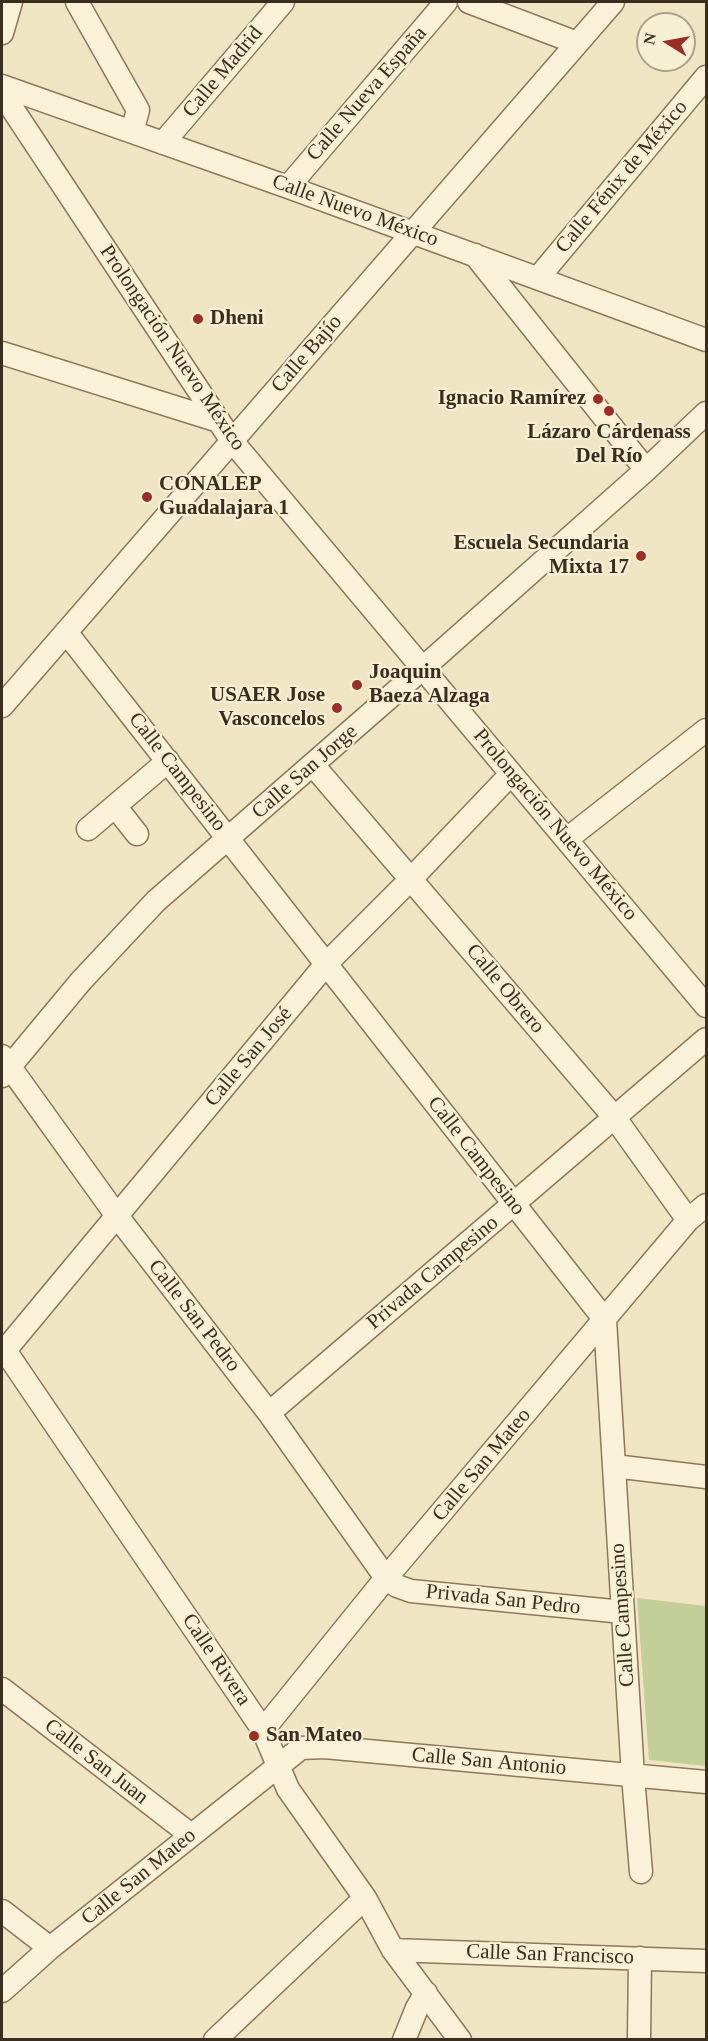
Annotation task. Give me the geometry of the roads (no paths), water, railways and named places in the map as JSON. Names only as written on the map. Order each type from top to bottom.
[{"type":"street","points":[[2,33],[11,2]]},
{"type":"street","points":[[77,2],[138,110],[132,132]]},
{"type":"street","name":"Calle Madrid","points":[[163,143],[283,2]]},
{"type":"street","name":"Calle Nueva España","points":[[288,187],[446,2]]},
{"type":"street","points":[[469,2],[577,43]]},
{"type":"street","name":"Calle Bajío","points":[[2,706],[613,2]]},
{"type":"street","name":"Calle Fénix de México","points":[[538,278],[706,77]]},
{"type":"street","name":"Calle Nuevo México","points":[[2,86],[413,232],[706,340]]},
{"type":"street","name":"Prolongación Nuevo México","points":[[2,93],[232,441],[706,1006]]},
{"type":"street","points":[[475,255],[646,470]]},
{"type":"street","points":[[2,353],[219,421]]},
{"type":"street","name":"Calle San Jorge","points":[[4,1066],[156,901],[314,765],[646,470],[706,413]]},
{"type":"street","name":"Calle Campesino","points":[[66,632],[605,1320],[641,1872]]},
{"type":"street","points":[[567,839],[706,730]]},
{"type":"street","points":[[88,829],[168,761]]},
{"type":"street","name":"Calle Obrero","points":[[314,765],[615,1118],[688,1221]]},
{"type":"street","name":"Calle San José","points":[[3,1350],[327,963],[511,774]]},
{"type":"street","points":[[115,806],[137,834]]},
{"type":"street","name":"Privada Campesino","points":[[268,1413],[706,1039]]},
{"type":"street","name":"Calle San Pedro","points":[[4,1066],[268,1413],[386,1578]]},
{"type":"street","name":"Calle San Mateo","points":[[263,1730],[386,1578],[688,1221],[706,1205]]},
{"type":"street","name":"Calle Rivera","points":[[3,1350],[263,1730],[288,1789],[365,1898],[393,1950],[460,2040]]},
{"type":"street","points":[[614,1466],[706,1477]]},
{"type":"street","name":"Privada San Pedro","points":[[386,1578],[397,1586],[411,1591],[623,1612]]},
{"type":"street","name":"Calle San Juan","points":[[2,1689],[191,1835]]},
{"type":"street","name":"Calle San Antonio","points":[[278,1766],[301,1748],[324,1747],[706,1782]]},
{"type":"street","name":"Calle San Mateo","points":[[2,1991],[50,1948],[278,1766]]},
{"type":"street","points":[[215,2040],[365,1898]]},
{"type":"street","points":[[2,1911],[50,1948]]},
{"type":"street","name":"Calle San Francisco","points":[[393,1950],[706,1961]]},
{"type":"street","points":[[639,2040],[640,1958]]},
{"type":"street","points":[[404,2040],[426,1993]]},
{"type":"place","name":"Dheni","points":[[198,319]]},
{"type":"place","name":"Ignacio Ramírez","points":[[598,399]]},
{"type":"place","name":"Lázaro Cárdenass Del Río","points":[[609,411]]},
{"type":"place","name":"CONALEP Guadalajara 1","points":[[147,497]]},
{"type":"place","name":"Escuela Secundaria Mixta 17","points":[[641,556]]},
{"type":"place","name":"Joaquin Baeza Alzaga","points":[[357,685]]},
{"type":"place","name":"USAER Jose Vasconcelos","points":[[337,708]]},
{"type":"place","name":"San Mateo","points":[[254,1736]]}]
